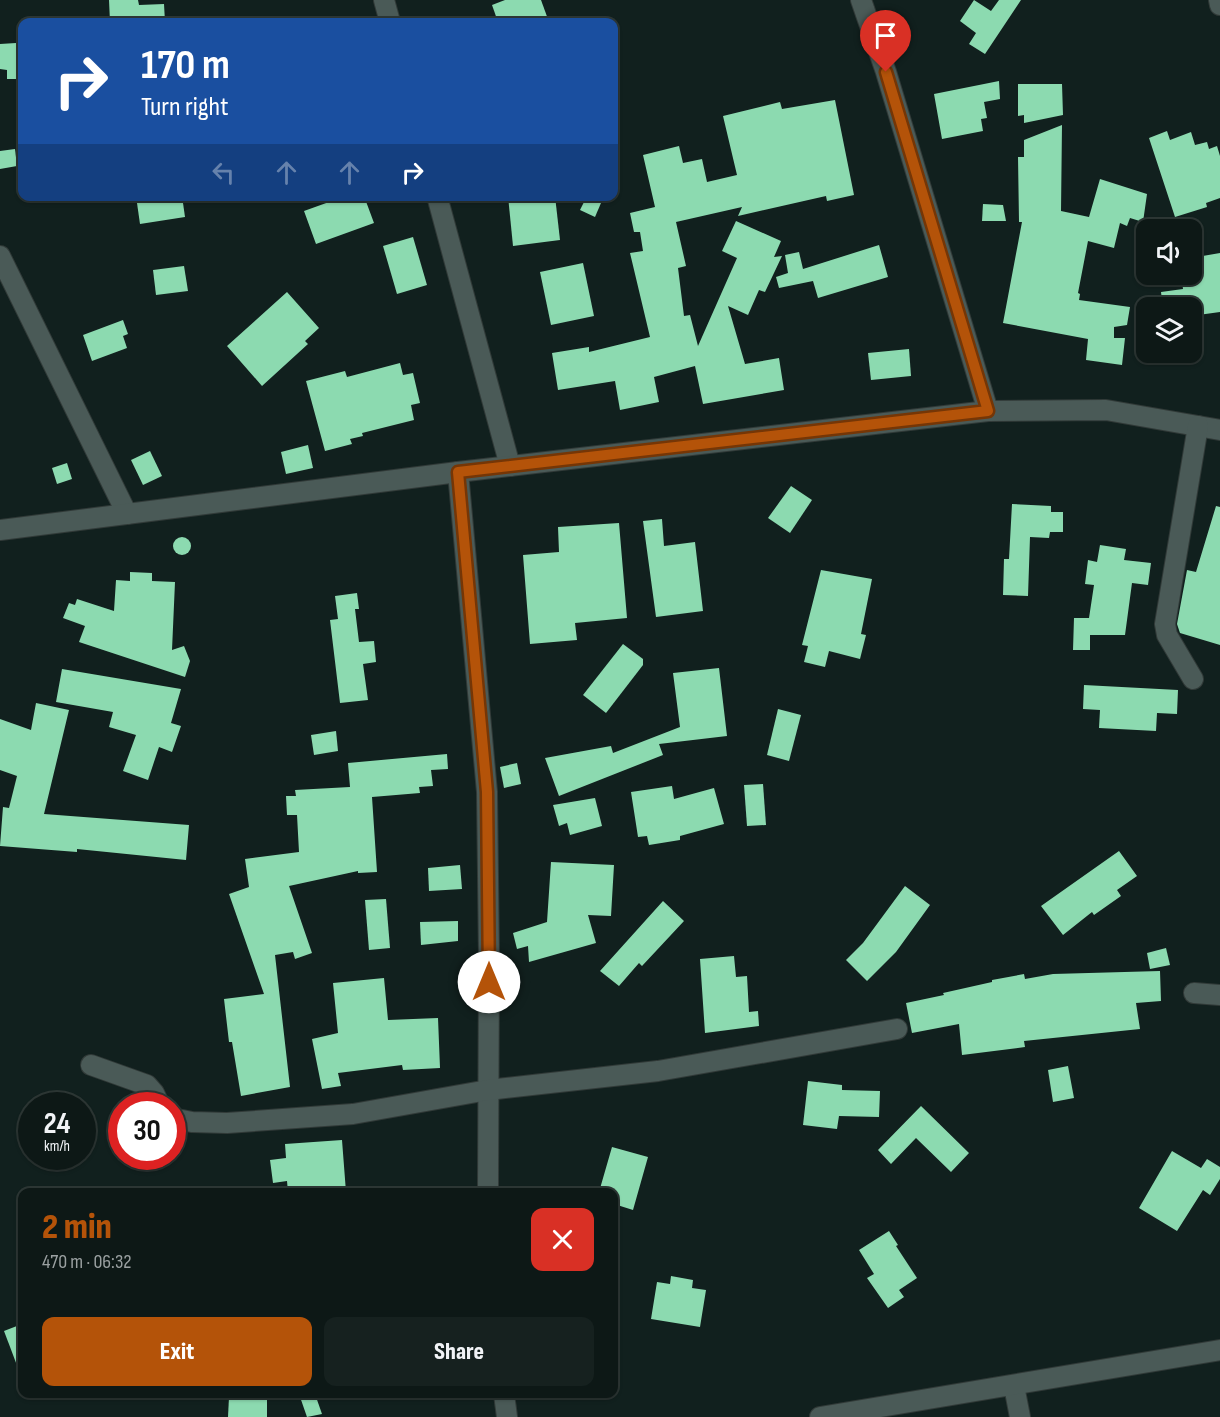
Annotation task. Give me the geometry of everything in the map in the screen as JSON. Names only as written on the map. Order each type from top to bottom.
[{"type":"street","points":[[384,0],[389,18]]},
{"type":"street","points":[[861,0],[886,72],[988,411]]},
{"type":"street","points":[[1218,0],[1220,5]]},
{"type":"street","points":[[438,201],[510,466]]},
{"type":"street","points":[[0,256],[127,514]]},
{"type":"street","points":[[0,530],[458,472],[988,411],[1106,410],[1220,430]]},
{"type":"street","points":[[1193,679],[1167,635],[1165,624],[1198,426]]},
{"type":"street","points":[[458,472],[487,792],[488,1188]]},
{"type":"street","points":[[1194,993],[1220,995]]},
{"type":"street","points":[[186,1121],[227,1123],[353,1114],[488,1090],[658,1071],[897,1029]]},
{"type":"street","points":[[91,1065],[147,1085],[153,1092]]},
{"type":"street","points":[[820,1417],[1220,1350]]},
{"type":"street","points":[[1014,1386],[1020,1417]]},
{"type":"street","points":[[505,1398],[507,1417]]},
{"type":"building","points":[[109,0],[138,0],[139,5],[164,4],[165,18],[110,18]]},
{"type":"building","points":[[505,0],[541,0],[548,18],[497,18],[492,5]]},
{"type":"building","points":[[974,0],[991,11],[999,0],[1021,0],[985,54],[969,44],[976,33],[960,21]]},
{"type":"building","points":[[16,43],[18,79],[7,79],[7,70],[0,69],[0,44]]},
{"type":"building","points":[[999,81],[1000,99],[984,102],[987,118],[981,119],[983,131],[942,139],[934,94]]},
{"type":"building","points":[[1018,84],[1062,84],[1063,115],[1024,123],[1024,115],[1018,116]]},
{"type":"building","points":[[835,100],[854,195],[827,201],[826,196],[738,216],[742,207],[676,222],[686,266],[678,268],[684,316],[690,315],[698,346],[737,258],[722,251],[736,221],[781,241],[774,257],[782,256],[765,292],[759,290],[748,315],[728,306],[745,364],[779,358],[784,390],[703,404],[695,366],[654,377],[659,402],[620,410],[615,381],[558,390],[552,353],[589,347],[589,352],[650,337],[630,253],[643,251],[640,232],[634,232],[630,213],[655,207],[643,155],[679,146],[683,163],[702,159],[707,182],[737,175],[723,116],[780,102],[782,109]]},
{"type":"building","points":[[1062,125],[1061,211],[1089,217],[1100,179],[1147,194],[1143,219],[1130,218],[1127,226],[1120,223],[1114,248],[1088,241],[1078,293],[1080,294],[1079,300],[1130,307],[1127,325],[1114,327],[1114,338],[1125,338],[1122,365],[1086,360],[1088,339],[1003,323],[1022,222],[1019,222],[1018,157],[1024,157],[1024,140]]},
{"type":"building","points":[[1167,131],[1170,140],[1191,132],[1195,145],[1207,142],[1209,149],[1217,146],[1220,156],[1220,198],[1206,203],[1207,207],[1175,217],[1149,138]]},
{"type":"building","points":[[15,149],[17,166],[0,169],[0,151]]},
{"type":"building","points":[[137,201],[183,201],[185,217],[140,224]]},
{"type":"building","points":[[366,201],[374,223],[316,244],[304,211],[329,202]]},
{"type":"building","points":[[508,201],[556,201],[560,240],[513,246]]},
{"type":"building","points":[[584,201],[602,201],[595,217],[580,210]]},
{"type":"building","points":[[983,204],[1003,205],[1006,221],[982,221]]},
{"type":"building","points":[[413,237],[427,285],[397,294],[383,246]]},
{"type":"building","points":[[879,245],[888,277],[818,298],[813,281],[779,288],[776,277],[788,273],[785,255],[799,252],[803,269]]},
{"type":"building","points":[[1220,253],[1220,312],[1202,314],[1202,297],[1162,297],[1161,292],[1183,289],[1182,285],[1202,285],[1202,256]]},
{"type":"building","points":[[583,263],[594,316],[551,325],[540,272]]},
{"type":"building","points":[[184,266],[188,291],[156,295],[153,270]]},
{"type":"building","points":[[287,292],[319,328],[305,341],[308,344],[262,386],[227,346]]},
{"type":"building","points":[[123,320],[128,334],[123,336],[127,348],[92,361],[83,335]]},
{"type":"building","points":[[909,349],[911,376],[871,380],[868,353]]},
{"type":"building","points":[[400,363],[403,375],[413,373],[420,403],[411,405],[414,420],[362,433],[363,436],[350,439],[352,444],[325,451],[306,381],[345,371],[347,377]]},
{"type":"building","points":[[308,445],[313,468],[286,474],[281,452]]},
{"type":"building","points":[[150,451],[162,476],[143,485],[131,460]]},
{"type":"building","points":[[67,463],[72,479],[57,484],[52,468]]},
{"type":"building","points":[[791,486],[812,500],[790,533],[768,518]]},
{"type":"building","points":[[1012,504],[1051,506],[1051,512],[1063,512],[1063,532],[1050,532],[1049,538],[1030,537],[1028,596],[1003,595],[1004,559],[1009,559]]},
{"type":"building","points":[[1216,506],[1220,507],[1220,645],[1180,633],[1177,624],[1187,570],[1196,572]]},
{"type":"building","points":[[662,519],[664,546],[695,542],[703,611],[656,617],[643,521]]},
{"type":"building","points":[[619,523],[627,618],[575,623],[577,640],[530,644],[523,555],[559,552],[558,527]]},
{"type":"building","points":[[182,537],[188,540],[191,546],[188,552],[182,555],[176,552],[173,546],[176,540]]},
{"type":"building","points":[[1100,545],[1126,549],[1124,560],[1151,563],[1148,585],[1132,583],[1125,635],[1090,635],[1090,650],[1073,650],[1074,618],[1089,618],[1094,585],[1085,584],[1088,560],[1097,562]]},
{"type":"building","points":[[821,570],[872,579],[861,634],[866,635],[860,659],[829,651],[825,667],[804,662],[808,646],[802,645]]},
{"type":"building","points":[[130,572],[152,573],[152,581],[175,582],[172,650],[184,646],[190,661],[185,677],[79,642],[85,626],[63,618],[69,603],[75,605],[77,599],[114,611],[116,580],[130,581]]},
{"type":"building","points":[[357,593],[359,609],[355,609],[359,642],[374,641],[376,662],[363,664],[368,700],[340,703],[330,620],[338,619],[335,596]]},
{"type":"building","points":[[623,644],[643,659],[643,665],[606,713],[583,695]]},
{"type":"building","points":[[719,668],[727,736],[659,744],[663,755],[559,796],[545,758],[611,746],[613,753],[680,727],[673,673]]},
{"type":"building","points":[[62,669],[181,689],[171,723],[181,726],[172,752],[159,747],[148,780],[123,771],[136,735],[109,727],[113,712],[56,702]]},
{"type":"building","points":[[1084,685],[1178,690],[1177,714],[1157,713],[1156,731],[1099,728],[1100,710],[1083,709]]},
{"type":"building","points":[[36,703],[69,710],[44,814],[189,825],[186,860],[77,849],[77,852],[0,846],[3,807],[9,808],[17,776],[0,770],[0,719],[31,730]]},
{"type":"building","points":[[778,709],[801,715],[789,761],[767,755]]},
{"type":"building","points":[[336,731],[338,751],[314,755],[311,735]]},
{"type":"building","points":[[447,754],[448,769],[431,770],[433,786],[419,787],[420,793],[372,797],[377,872],[358,873],[358,871],[289,886],[312,953],[295,959],[293,952],[275,955],[290,1087],[241,1096],[232,1042],[229,1042],[224,999],[264,994],[229,894],[249,887],[245,859],[299,852],[297,815],[287,815],[286,796],[296,796],[295,790],[350,787],[348,763]]},
{"type":"building","points":[[517,763],[521,784],[504,788],[500,767]]},
{"type":"building","points":[[763,784],[766,825],[747,826],[744,785]]},
{"type":"building","points":[[672,786],[674,799],[714,788],[724,824],[680,836],[680,840],[649,845],[647,836],[638,837],[631,792]]},
{"type":"building","points":[[595,798],[602,826],[570,835],[567,823],[559,826],[553,805]]},
{"type":"building","points":[[1119,851],[1137,876],[1117,890],[1121,896],[1094,915],[1092,912],[1063,935],[1041,906]]},
{"type":"building","points":[[551,862],[614,865],[611,916],[588,915],[596,943],[529,962],[528,946],[517,949],[513,933],[547,922]]},
{"type":"building","points":[[460,865],[462,889],[429,891],[428,868]]},
{"type":"building","points":[[905,886],[930,905],[896,952],[867,981],[846,960],[863,943]]},
{"type":"building","points":[[386,899],[390,948],[369,950],[365,900]]},
{"type":"building","points":[[663,901],[684,921],[642,966],[639,963],[619,986],[600,971]]},
{"type":"building","points":[[458,921],[458,941],[421,945],[420,922]]},
{"type":"building","points":[[1166,948],[1170,965],[1150,969],[1147,953]]},
{"type":"building","points":[[734,956],[736,977],[747,976],[749,1012],[758,1011],[759,1026],[705,1033],[700,959]]},
{"type":"building","points":[[1160,971],[1161,1001],[1136,1003],[1140,1029],[1024,1041],[1025,1047],[962,1055],[959,1024],[912,1033],[906,1003],[944,995],[943,993],[992,982],[992,980],[1024,974],[1025,979],[1053,974]]},
{"type":"building","points":[[384,978],[388,1020],[438,1018],[440,1068],[403,1070],[402,1065],[338,1073],[341,1086],[322,1089],[312,1039],[338,1033],[333,983]]},
{"type":"building","points":[[1068,1066],[1074,1098],[1053,1102],[1048,1070]]},
{"type":"building","points":[[808,1081],[842,1085],[842,1090],[880,1091],[879,1117],[839,1116],[837,1129],[803,1125]]},
{"type":"building","points":[[921,1106],[969,1153],[951,1172],[916,1138],[891,1164],[878,1150]]},
{"type":"building","points":[[342,1140],[346,1188],[288,1188],[287,1181],[273,1183],[270,1160],[286,1158],[285,1144]]},
{"type":"building","points":[[612,1147],[648,1157],[633,1210],[618,1205],[618,1188],[600,1188]]},
{"type":"building","points":[[1172,1151],[1201,1168],[1207,1159],[1220,1167],[1220,1179],[1210,1195],[1203,1190],[1177,1231],[1139,1208]]},
{"type":"building","points":[[889,1231],[917,1278],[899,1290],[904,1297],[888,1308],[867,1278],[874,1274],[859,1250]]},
{"type":"building","points":[[671,1276],[693,1280],[692,1288],[706,1290],[700,1327],[651,1319],[657,1282],[670,1284]]},
{"type":"building","points":[[18,1326],[18,1368],[4,1331]]},
{"type":"building","points":[[229,1398],[267,1398],[267,1417],[228,1417]]},
{"type":"building","points":[[300,1398],[316,1398],[322,1414],[307,1417]]},
{"type":"route","points":[[489,982],[487,792],[458,472],[988,411],[886,72]]}]
